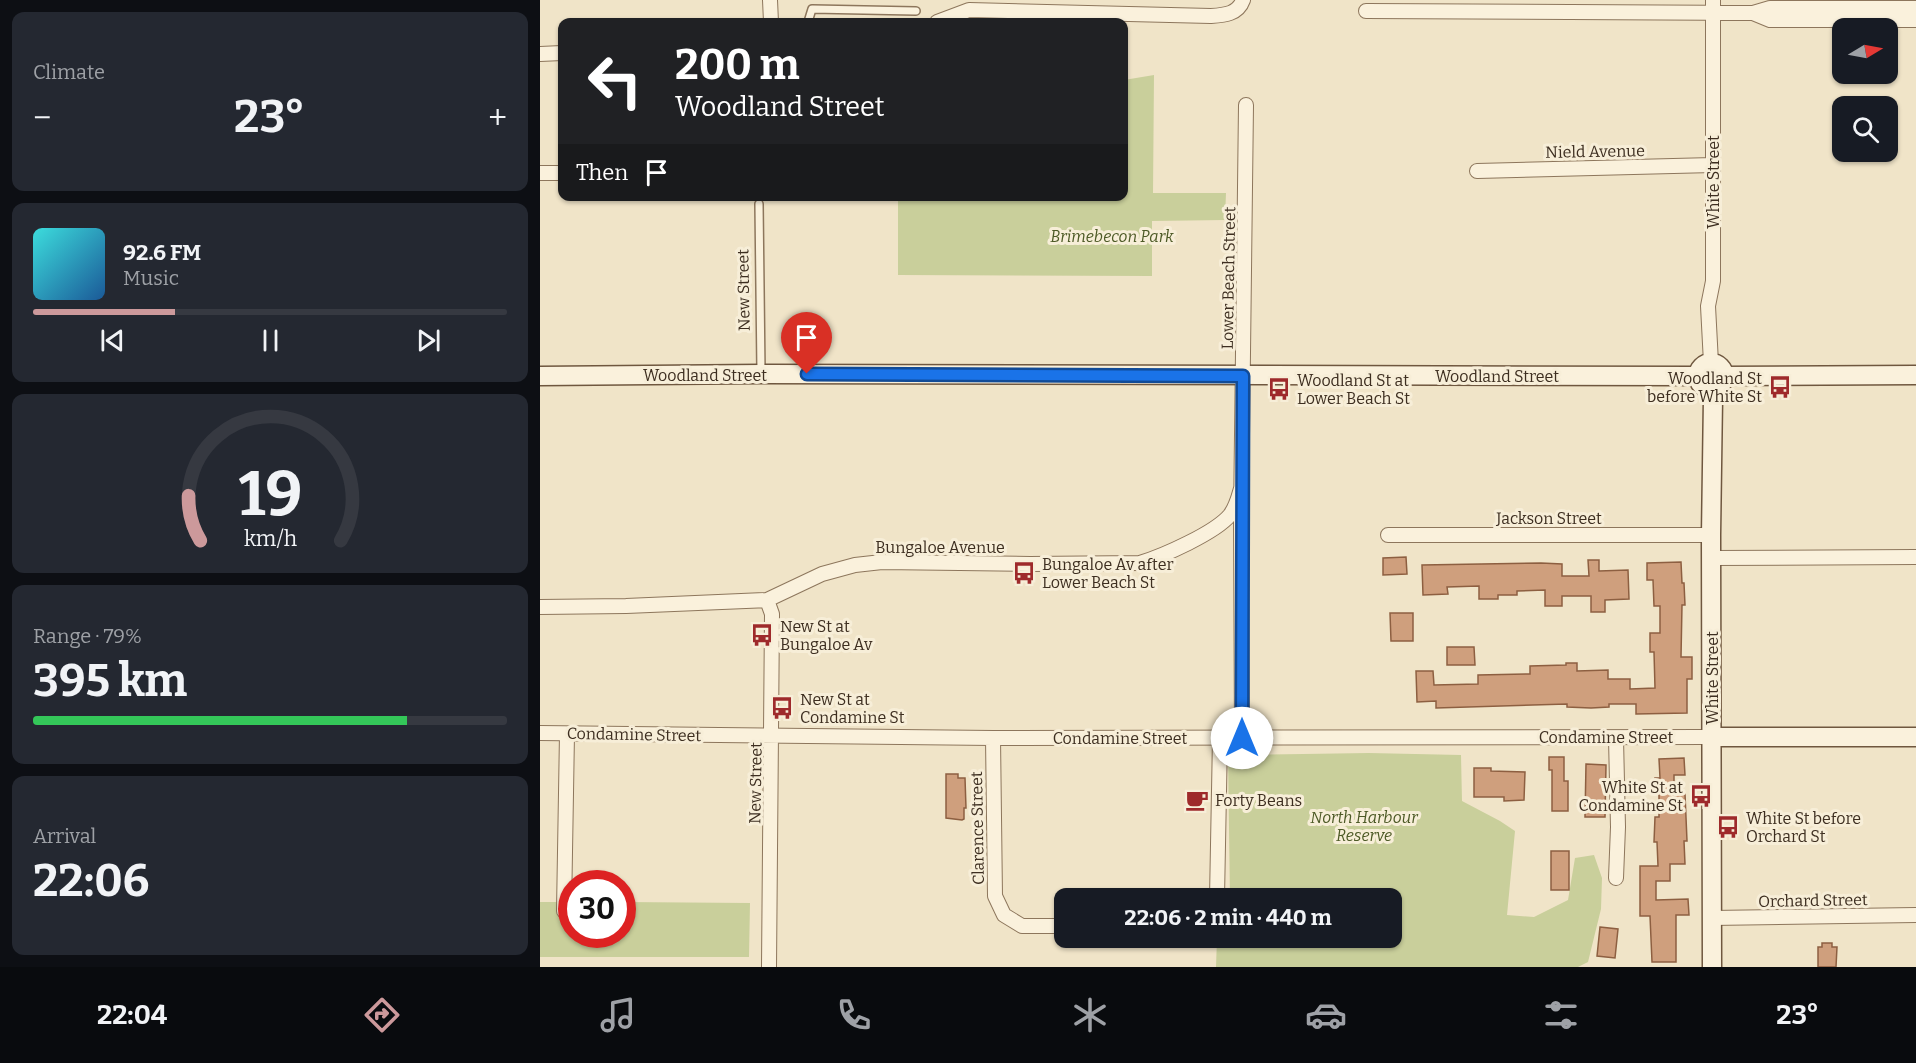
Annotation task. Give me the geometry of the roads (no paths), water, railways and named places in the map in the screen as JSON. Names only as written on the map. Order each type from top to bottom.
[{"type":"street","points":[[770,0],[771,18]]},
{"type":"street","points":[[948,18],[969,10],[1229,15],[1238,10],[1243,1]]},
{"type":"street","points":[[1366,11],[1714,6],[1753,12],[1770,20],[1916,20]]},
{"type":"street","name":"White Street","points":[[1714,6],[1713,281],[1708,306],[1708,328],[1718,369]]},
{"type":"street","points":[[1753,12],[1770,8],[1916,8]]},
{"type":"street","points":[[540,54],[558,53]]},
{"type":"street","name":"Lower Beach Street","points":[[1242,738],[1246,105]]},
{"type":"street","name":"Nield Avenue","points":[[1478,171],[1713,165]]},
{"type":"street","points":[[540,173],[558,173]]},
{"type":"street","points":[[1704,382],[1700,368],[1916,375]]},
{"type":"street","name":"Woodland Street","points":[[540,376],[761,374],[1243,376],[1704,382]]},
{"type":"street","name":"White Street","points":[[1704,382],[1713,398],[1712,967]]},
{"type":"street","name":"Bungaloe Avenue","points":[[540,606],[626,606],[767,600],[822,574],[868,563],[1140,563],[1157,558],[1214,528],[1234,508],[1242,484]]},
{"type":"street","name":"Jackson Street","points":[[1388,535],[1711,535]]},
{"type":"street","points":[[1711,558],[1916,557]]},
{"type":"street","name":"New Street","points":[[767,600],[772,614],[769,967]]},
{"type":"street","name":"Condamine Street","points":[[540,734],[993,738],[1916,737]]},
{"type":"street","points":[[565,870],[567,734]]},
{"type":"street","name":"Clarence Street","points":[[993,738],[995,896],[1004,915],[1022,926],[1054,926]]},
{"type":"street","points":[[1217,888],[1220,738]]},
{"type":"street","points":[[1616,738],[1618,827],[1616,878]]},
{"type":"street","name":"Orchard Street","points":[[1711,918],[1916,915]]},
{"type":"lane","points":[[809,18],[812,9],[916,11]]},
{"type":"lane","name":"New Street","points":[[759,204],[761,374]]},
{"type":"place","name":"Woodland St before White St","points":[[1780,387]]},
{"type":"place","name":"Woodland St at Lower Beach St","points":[[1279,389]]},
{"type":"place","name":"Bungaloe Av after Lower Beach St","points":[[1024,573]]},
{"type":"place","name":"New St at Bungaloe Av","points":[[762,635]]},
{"type":"place","name":"New St at Condamine St","points":[[782,708]]},
{"type":"place","name":"White St at Condamine St","points":[[1701,796]]},
{"type":"place","name":"Forty Beans","points":[[1197,800]]},
{"type":"place","name":"White St before Orchard St","points":[[1728,827]]},
{"type":"park label","name":"Brimebecon Park","points":[[1112,236]]},
{"type":"park label","name":"North Harbour Reserve","points":[[1364,826]]}]
